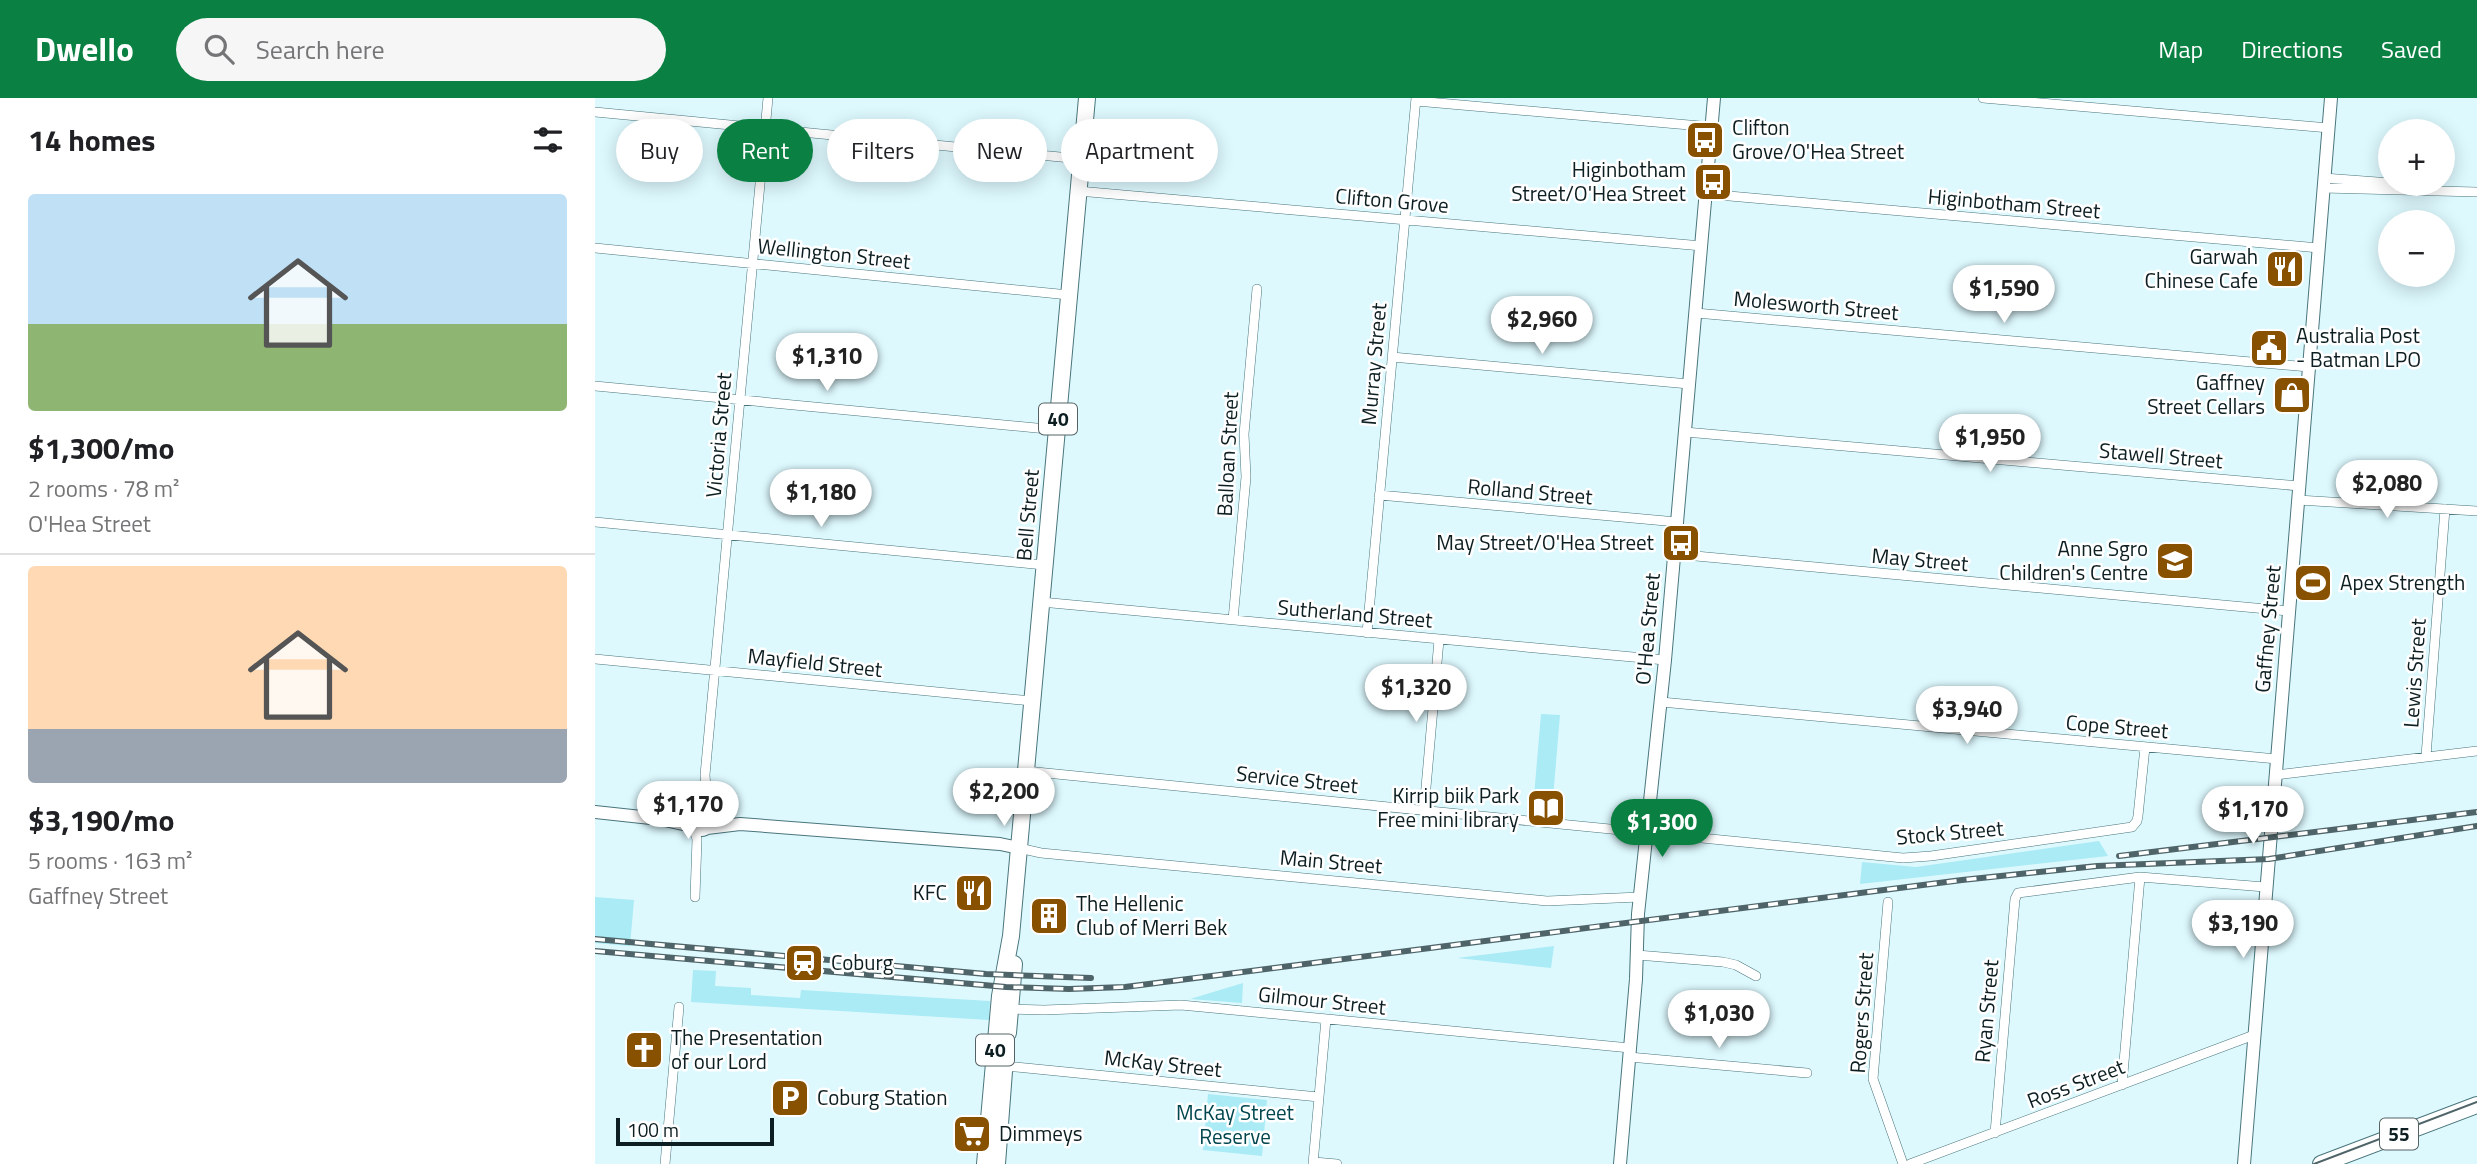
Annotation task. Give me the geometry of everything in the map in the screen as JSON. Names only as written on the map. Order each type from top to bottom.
[{"type":"highway","name":"Bell Street","points":[[1085,119],[1087,98]]},
{"type":"highway","name":"Bell Street","points":[[985,1164],[1000,996],[1011,936],[1079,182]]},
{"type":"highway","name":"Bell Street","points":[[996,1164],[1014,964],[1011,936]]},
{"type":"highway","name":"55","points":[[2321,1164],[2477,1105]]},
{"type":"street","name":"Victoria Street","points":[[766,119],[768,98]]},
{"type":"street","name":"O'Hea Street","points":[[1620,1164],[1640,897],[1665,660],[1714,98]]},
{"type":"street","points":[[1983,98],[2329,128]]},
{"type":"street","name":"Gaffney Street","points":[[2244,1164],[2331,98]]},
{"type":"street","points":[[1416,99],[1712,127]]},
{"type":"street","name":"Murray Street","points":[[1367,634],[1416,99]]},
{"type":"street","points":[[595,112],[717,124]]},
{"type":"street","points":[[813,134],[1061,157]]},
{"type":"street","name":"Victoria Street","points":[[695,897],[698,862],[693,820],[705,775],[760,182]]},
{"type":"street","points":[[2324,183],[2378,183]]},
{"type":"street","points":[[2324,183],[2477,192]]},
{"type":"street","points":[[2455,190],[2461,191]]},
{"type":"street","name":"Clifton Grove","points":[[1078,191],[1702,246]]},
{"type":"street","name":"Higinbotham Street","points":[[1707,194],[2319,248]]},
{"type":"street","name":"Wellington Street","points":[[595,248],[1069,295]]},
{"type":"street","name":"Balloan Street","points":[[1233,620],[1246,477],[1244,434],[1257,289]]},
{"type":"street","name":"Molesworth Street","points":[[1696,313],[2309,367]]},
{"type":"street","points":[[1392,357],[1689,384]]},
{"type":"street","points":[[595,386],[1057,430]]},
{"type":"street","name":"Stawell Street","points":[[1685,432],[2299,486]]},
{"type":"street","name":"Rolland Street","points":[[1380,495],[1677,522]]},
{"type":"street","points":[[2298,500],[2477,511]]},
{"type":"street","name":"Lewis Street","points":[[2426,756],[2445,509]]},
{"type":"street","points":[[595,522],[1044,565]]},
{"type":"street","name":"May Street","points":[[1674,554],[2289,611]]},
{"type":"street","name":"Sutherland Street","points":[[1041,602],[1665,660]]},
{"type":"street","points":[[1424,810],[1439,640]]},
{"type":"street","name":"Mayfield Street","points":[[595,659],[1032,701]]},
{"type":"street","name":"Cope Street","points":[[1661,702],[2277,759]]},
{"type":"street","name":"Stock Street","points":[[1648,832],[1917,858],[2127,828],[2137,821],[2144,747]]},
{"type":"street","points":[[2276,775],[2477,751]]},
{"type":"street","name":"Service Street","points":[[1026,771],[1648,832]]},
{"type":"street","name":"Victoria Street","points":[[705,775],[708,813]]},
{"type":"street","points":[[693,820],[702,809],[740,824]]},
{"type":"street","points":[[595,813],[693,820]]},
{"type":"street","points":[[707,828],[711,823],[708,813]]},
{"type":"street","points":[[693,820],[699,830],[740,824],[1000,844],[1019,848]]},
{"type":"street","name":"Victoria Street","points":[[698,862],[707,828]]},
{"type":"street","name":"Main Street","points":[[1019,848],[1041,853],[1547,901],[1640,897]]},
{"type":"street","points":[[2122,1085],[2140,877],[2265,887]]},
{"type":"street","name":"Ryan Street","points":[[1996,1133],[2015,899],[2018,893],[2140,877]]},
{"type":"street","name":"Rogers Street","points":[[1888,902],[1873,1079],[1903,1164]]},
{"type":"street","points":[[1637,955],[1723,962],[1736,965],[1756,976]]},
{"type":"street","name":"Gilmour Street","points":[[1010,1009],[1181,1005],[1807,1073]]},
{"type":"street","points":[[665,1164],[679,1007]]},
{"type":"street","points":[[1326,1019],[1314,1163],[1337,1164]]},
{"type":"street","name":"Ross Street","points":[[1910,1164],[2254,1035]]},
{"type":"street","name":"McKay Street","points":[[1005,1066],[1319,1097]]},
{"type":"green space","points":[[1541,714],[1560,715],[1552,810],[1533,808]]},
{"type":"green space","points":[[2099,841],[2108,856],[1860,884],[1862,862],[1916,867]]},
{"type":"green space","points":[[595,897],[634,900],[630,946],[595,943]]},
{"type":"green space","points":[[1554,946],[1551,968],[1457,958]]},
{"type":"green space","points":[[693,970],[716,971],[715,986],[751,988],[751,995],[800,998],[801,990],[990,1001],[989,1020],[691,1002]]},
{"type":"green space","points":[[1243,983],[1242,1003],[1190,999]]},
{"type":"green space","name":"McKay Street Reserve","points":[[1208,1094],[1267,1100],[1262,1156],[1203,1150]]},
{"type":"tram line","points":[[2314,1164],[2477,1102]]},
{"type":"railway","points":[[2119,856],[2477,812]]},
{"type":"railway","points":[[595,951],[1006,987],[1125,987],[1962,880],[2097,866],[2269,859],[2477,826]]},
{"type":"railway","points":[[595,939],[986,974],[1091,978]]},
{"type":"place","name":"Clifton Grove/O'Hea Street","points":[[1705,140]]},
{"type":"place","name":"Higinbotham Street/O'Hea Street","points":[[1713,182]]},
{"type":"place","name":"Garwah Chinese Cafe","points":[[2285,269]]},
{"type":"place","name":"Australia Post - Batman LPO","points":[[2269,348]]},
{"type":"place","name":"Gaffney Street Cellars","points":[[2292,395]]},
{"type":"place","name":"May Street/O'Hea Street","points":[[1681,543]]},
{"type":"place","name":"Anne Sgro Children's Centre","points":[[2175,561]]},
{"type":"place","name":"Apex Strength","points":[[2313,583]]},
{"type":"place","name":"Kirrip biik Park Free mini library","points":[[1546,808]]},
{"type":"place","name":"KFC","points":[[974,893]]},
{"type":"place","name":"The Hellenic Club of Merri Bek","points":[[1049,916]]},
{"type":"place","name":"Coburg","points":[[804,963]]},
{"type":"place","name":"The Presentation of our Lord","points":[[644,1050]]},
{"type":"place","name":"Coburg Station","points":[[790,1098]]},
{"type":"place","name":"Dimmeys","points":[[972,1134]]}]
